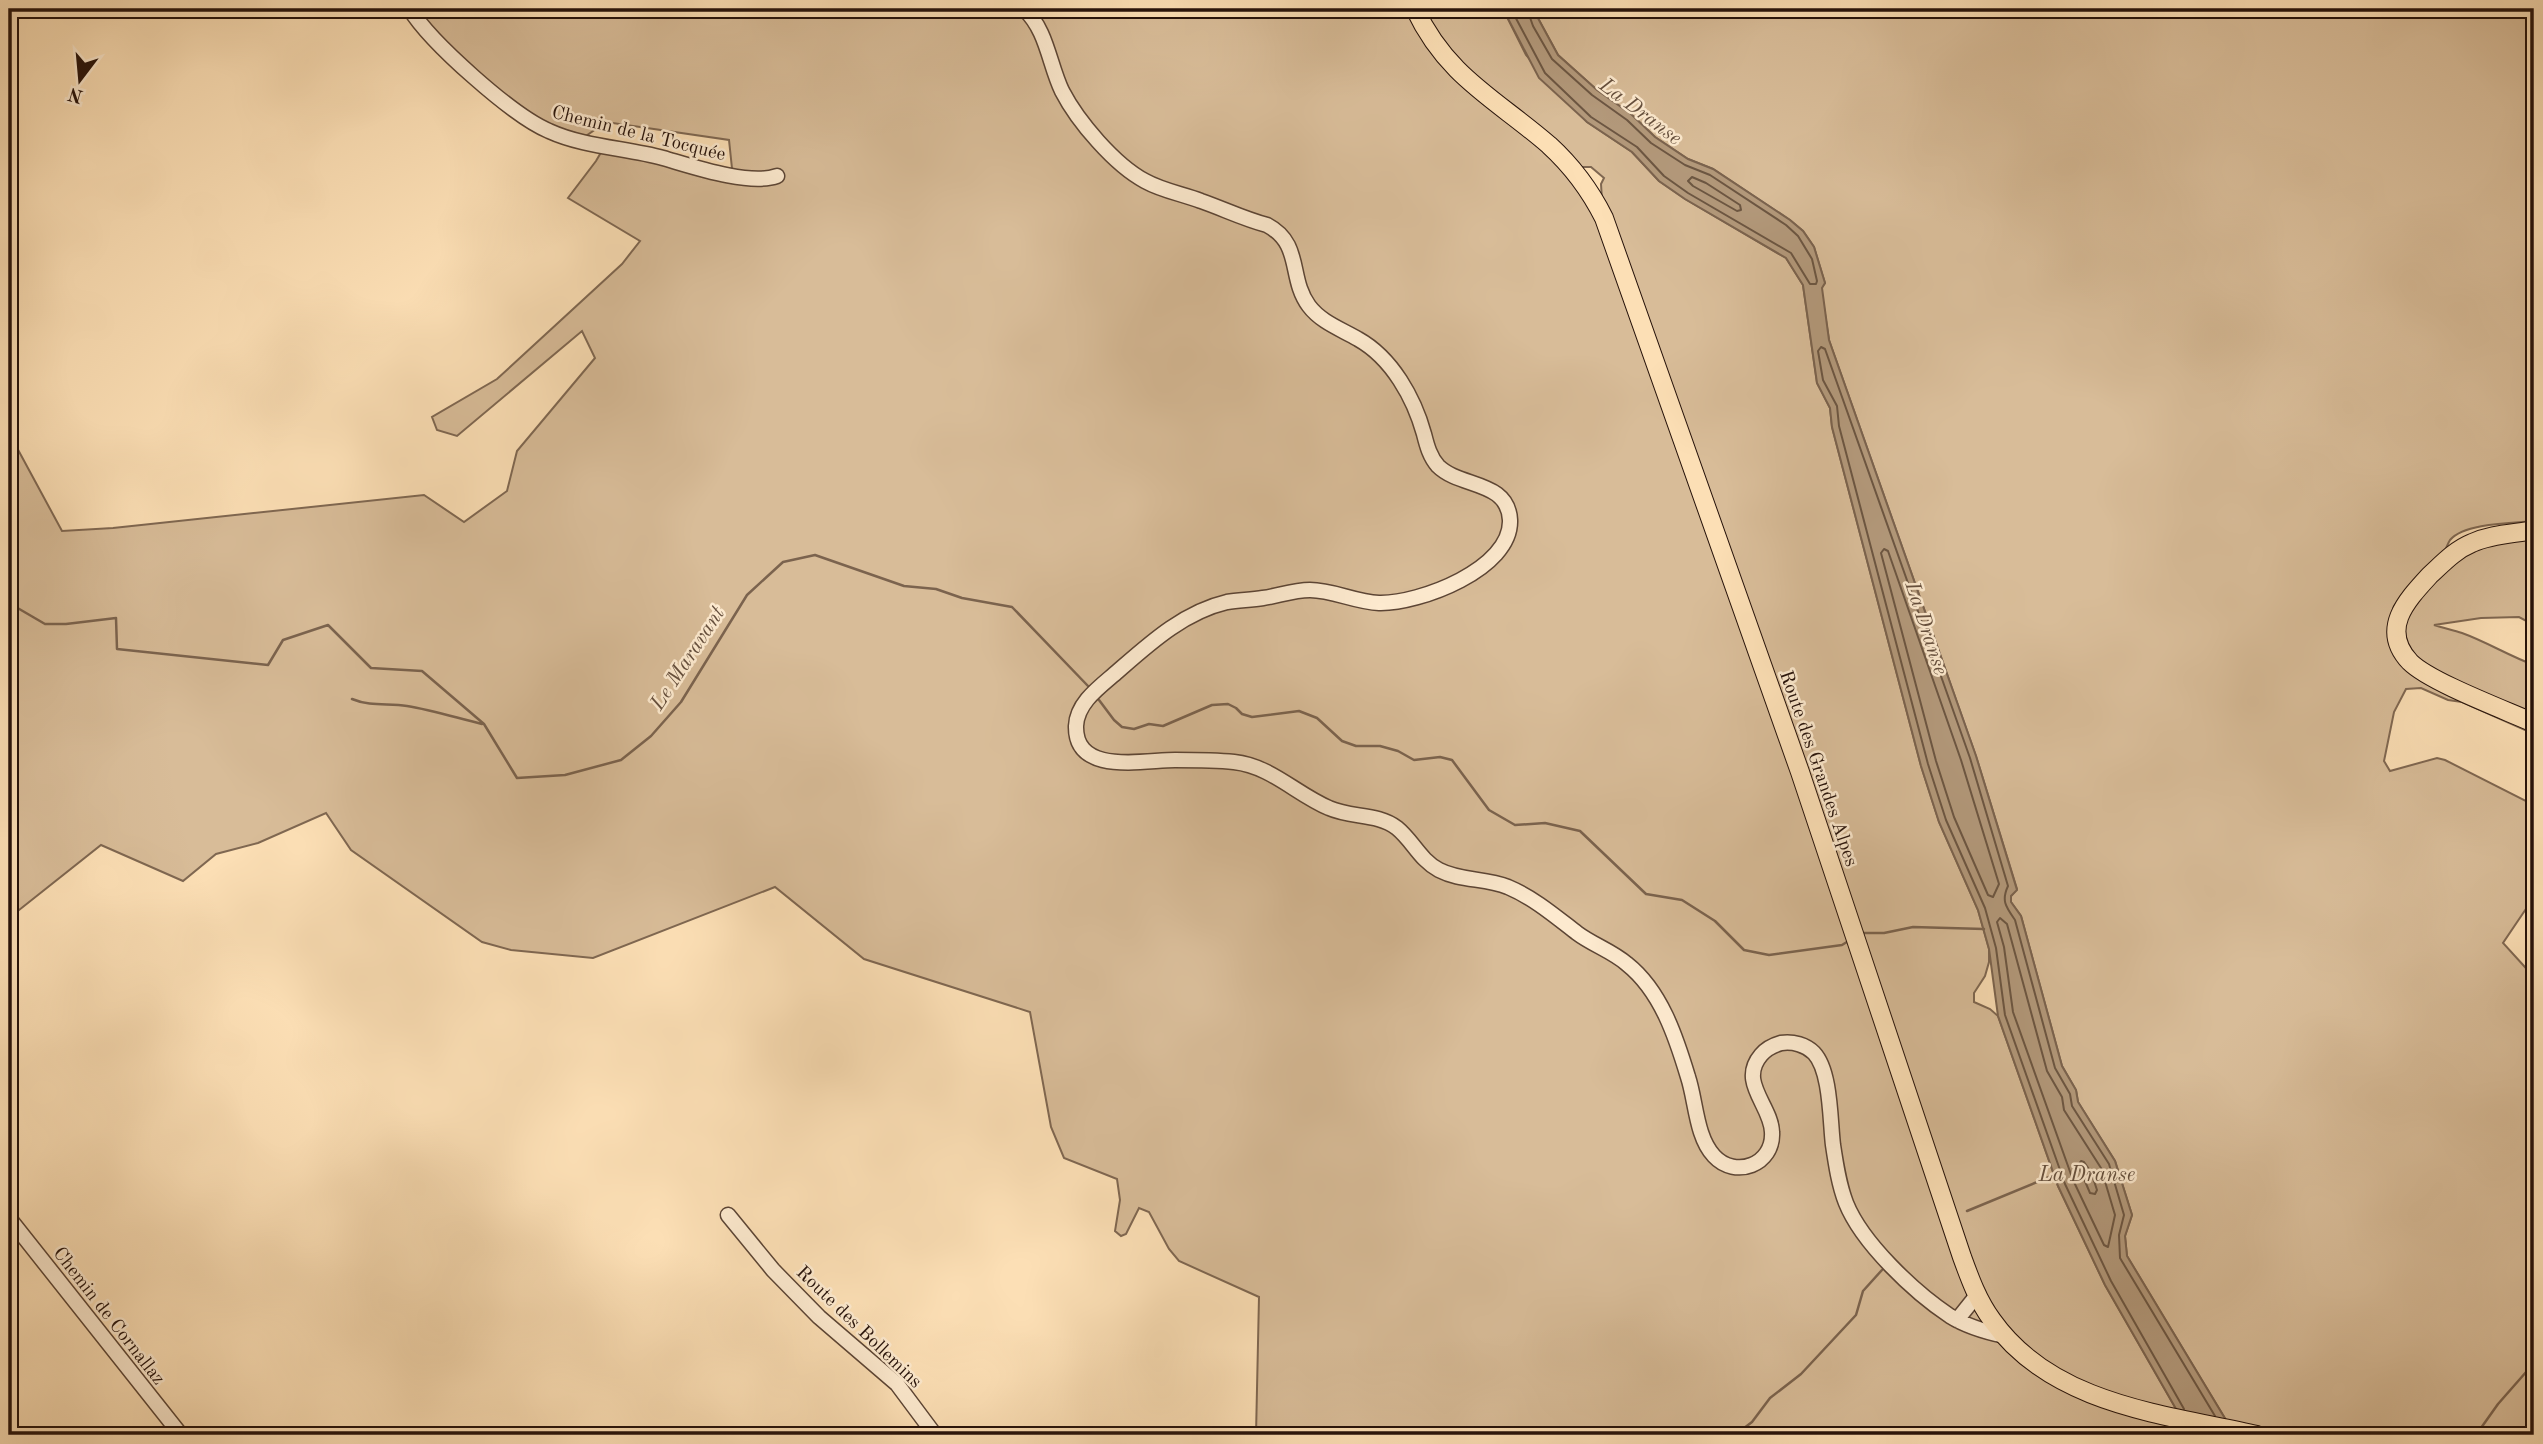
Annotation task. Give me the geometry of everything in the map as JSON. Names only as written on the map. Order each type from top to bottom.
[{"type":"main road","name":"Route des Grandes Alpes","points":[[1415,9],[1450,64],[1473,86],[1560,156],[1580,179],[1604,218],[1797,764],[1958,1244],[1987,1313],[2005,1336],[2027,1357],[2057,1379],[2090,1395],[2257,1435]]},
{"type":"main road","points":[[2534,530],[2487,537],[2459,549],[2410,596],[2396,627],[2399,644],[2413,665],[2534,723]]},
{"type":"street","name":"Chemin de la Tocquée","points":[[410,9],[425,30],[456,59],[513,108],[548,131],[580,141],[659,157],[700,170],[763,179],[777,176]]},
{"type":"street","points":[[1024,9],[1041,31],[1067,100],[1123,166],[1146,182],[1267,225],[1283,235],[1308,305],[1322,319],[1366,343],[1384,358],[1417,413],[1430,454],[1438,466],[1450,475],[1491,490],[1506,506],[1510,521],[1504,542],[1484,564],[1455,582],[1426,595],[1382,603],[1359,601],[1326,591],[1305,590],[1227,602],[1195,614],[1149,644],[1089,697],[1080,709],[1076,721],[1076,734],[1081,746],[1090,755],[1108,761],[1181,760],[1250,764],[1331,809],[1391,824],[1427,862],[1441,871],[1504,886],[1539,905],[1583,938],[1622,959],[1648,985],[1666,1016],[1682,1059],[1705,1143],[1717,1160],[1729,1166],[1743,1168],[1757,1163],[1772,1140],[1769,1119],[1754,1088],[1753,1074],[1757,1060],[1767,1049],[1780,1044],[1795,1043],[1808,1048],[1818,1059],[1824,1072],[1837,1171],[1843,1195],[1865,1238],[1881,1257],[1957,1320],[2005,1336]]},
{"type":"street","name":"Route des Bollemins","points":[[729,1215],[773,1270],[819,1318],[897,1384],[935,1435]]},
{"type":"street","name":"Chemin de Cornallaz","points":[[9,1218],[181,1435]]},
{"type":"street","points":[[1957,1320],[1978,1295]]},
{"type":"shaded area","points":[[410,9],[1503,9],[1526,55],[1587,122],[1632,152],[1659,181],[1685,199],[1786,258],[1803,285],[1817,383],[1830,408],[1832,427],[1921,766],[1939,822],[1978,910],[1989,949],[1989,962],[1985,976],[1974,993],[1974,1002],[1998,1016],[2058,1186],[2105,1285],[2191,1435],[1256,1435],[1259,1297],[1179,1261],[1169,1249],[1149,1212],[1139,1208],[1126,1234],[1121,1236],[1115,1231],[1120,1200],[1117,1179],[1064,1158],[1051,1127],[1030,1012],[864,959],[775,887],[593,958],[511,950],[482,942],[351,850],[326,813],[258,843],[216,854],[183,881],[101,845],[9,918],[9,433],[62,531],[424,495],[464,522],[507,491],[517,451],[595,358],[582,331],[457,436],[437,430],[432,417],[497,379],[622,264],[640,241],[568,198],[603,149],[733,178],[729,140],[606,122],[580,140],[521,114]],"holes":[[[1578,167],[1591,167],[1604,178],[1601,184],[1602,200]]]},
{"type":"shaded area","points":[[1533,9],[2534,9],[2534,521],[2477,527],[2457,534],[2394,606],[2389,623],[2393,649],[2534,728],[2534,734],[2462,702],[2448,700],[2421,688],[2406,689],[2394,712],[2384,761],[2390,771],[2437,758],[2445,760],[2534,805],[2534,897],[2503,943],[2534,977],[2534,1435],[2293,1435],[2226,1420],[2127,1256],[2125,1236],[2132,1215],[2115,1161],[2078,1102],[2076,1090],[2062,1066],[2021,916],[2011,902],[2011,896],[2017,889],[1976,756],[1829,340],[1821,288],[1825,283],[1814,247],[1803,231],[1790,220],[1713,169],[1688,159],[1655,137],[1631,114],[1597,90],[1558,55]]},
{"type":"shaded area","points":[[2534,535],[2534,625],[2519,617],[2481,618],[2434,625],[2459,632],[2534,665],[2534,717],[2458,683],[2430,667],[2410,649],[2404,628],[2419,599],[2461,555],[2486,545]]},
{"type":"water","name":"La Dranse","points":[[1503,9],[1533,9],[1558,55],[1597,90],[1631,114],[1655,137],[1688,159],[1713,169],[1790,220],[1803,231],[1814,247],[1825,283],[1822,288],[1829,340],[1976,756],[2017,890],[2011,896],[2011,902],[2021,916],[2062,1066],[2076,1090],[2078,1102],[2115,1161],[2132,1215],[2125,1236],[2127,1256],[2235,1435],[2191,1435],[2105,1285],[2058,1186],[1998,1016],[1989,949],[1978,910],[1939,822],[1921,766],[1832,427],[1830,408],[1817,383],[1803,285],[1786,258],[1659,181],[1632,152],[1587,122],[1539,78]]},
{"type":"waterway","name":"Le Maravant","points":[[9,603],[45,624],[116,618],[117,649],[268,665],[283,640],[328,625],[371,668],[422,671],[484,724],[517,778],[565,775],[621,760],[651,736],[681,702],[747,595],[783,562],[815,555],[904,586],[936,589],[962,598],[1012,607],[1088,686]]},
{"type":"waterway","points":[[9,587],[10,603]]},
{"type":"waterway","points":[[352,699],[416,708],[482,724]]},
{"type":"waterway","name":"Le Maravant","points":[[1099,700],[1122,727],[1134,729],[1149,724],[1163,726],[1212,705],[1228,704],[1242,714],[1252,717],[1299,711],[1317,718],[1342,741],[1356,746],[1380,746],[1398,751],[1414,760],[1440,757],[1452,760],[1489,810],[1515,825],[1545,823],[1580,831],[1646,894],[1682,900],[1715,921],[1744,950],[1769,955],[1842,945],[1850,940]]},
{"type":"waterway","name":"Le Maravant","points":[[1862,933],[1884,933],[1913,927],[1984,929]]},
{"type":"waterway","points":[[1967,1211],[2054,1175]]},
{"type":"waterway","points":[[1735,1435],[1752,1422],[1770,1398],[1801,1374],[1856,1315],[1863,1291],[1882,1270]]},
{"type":"waterway","points":[[2476,1435],[2498,1404],[2534,1363]]}]
